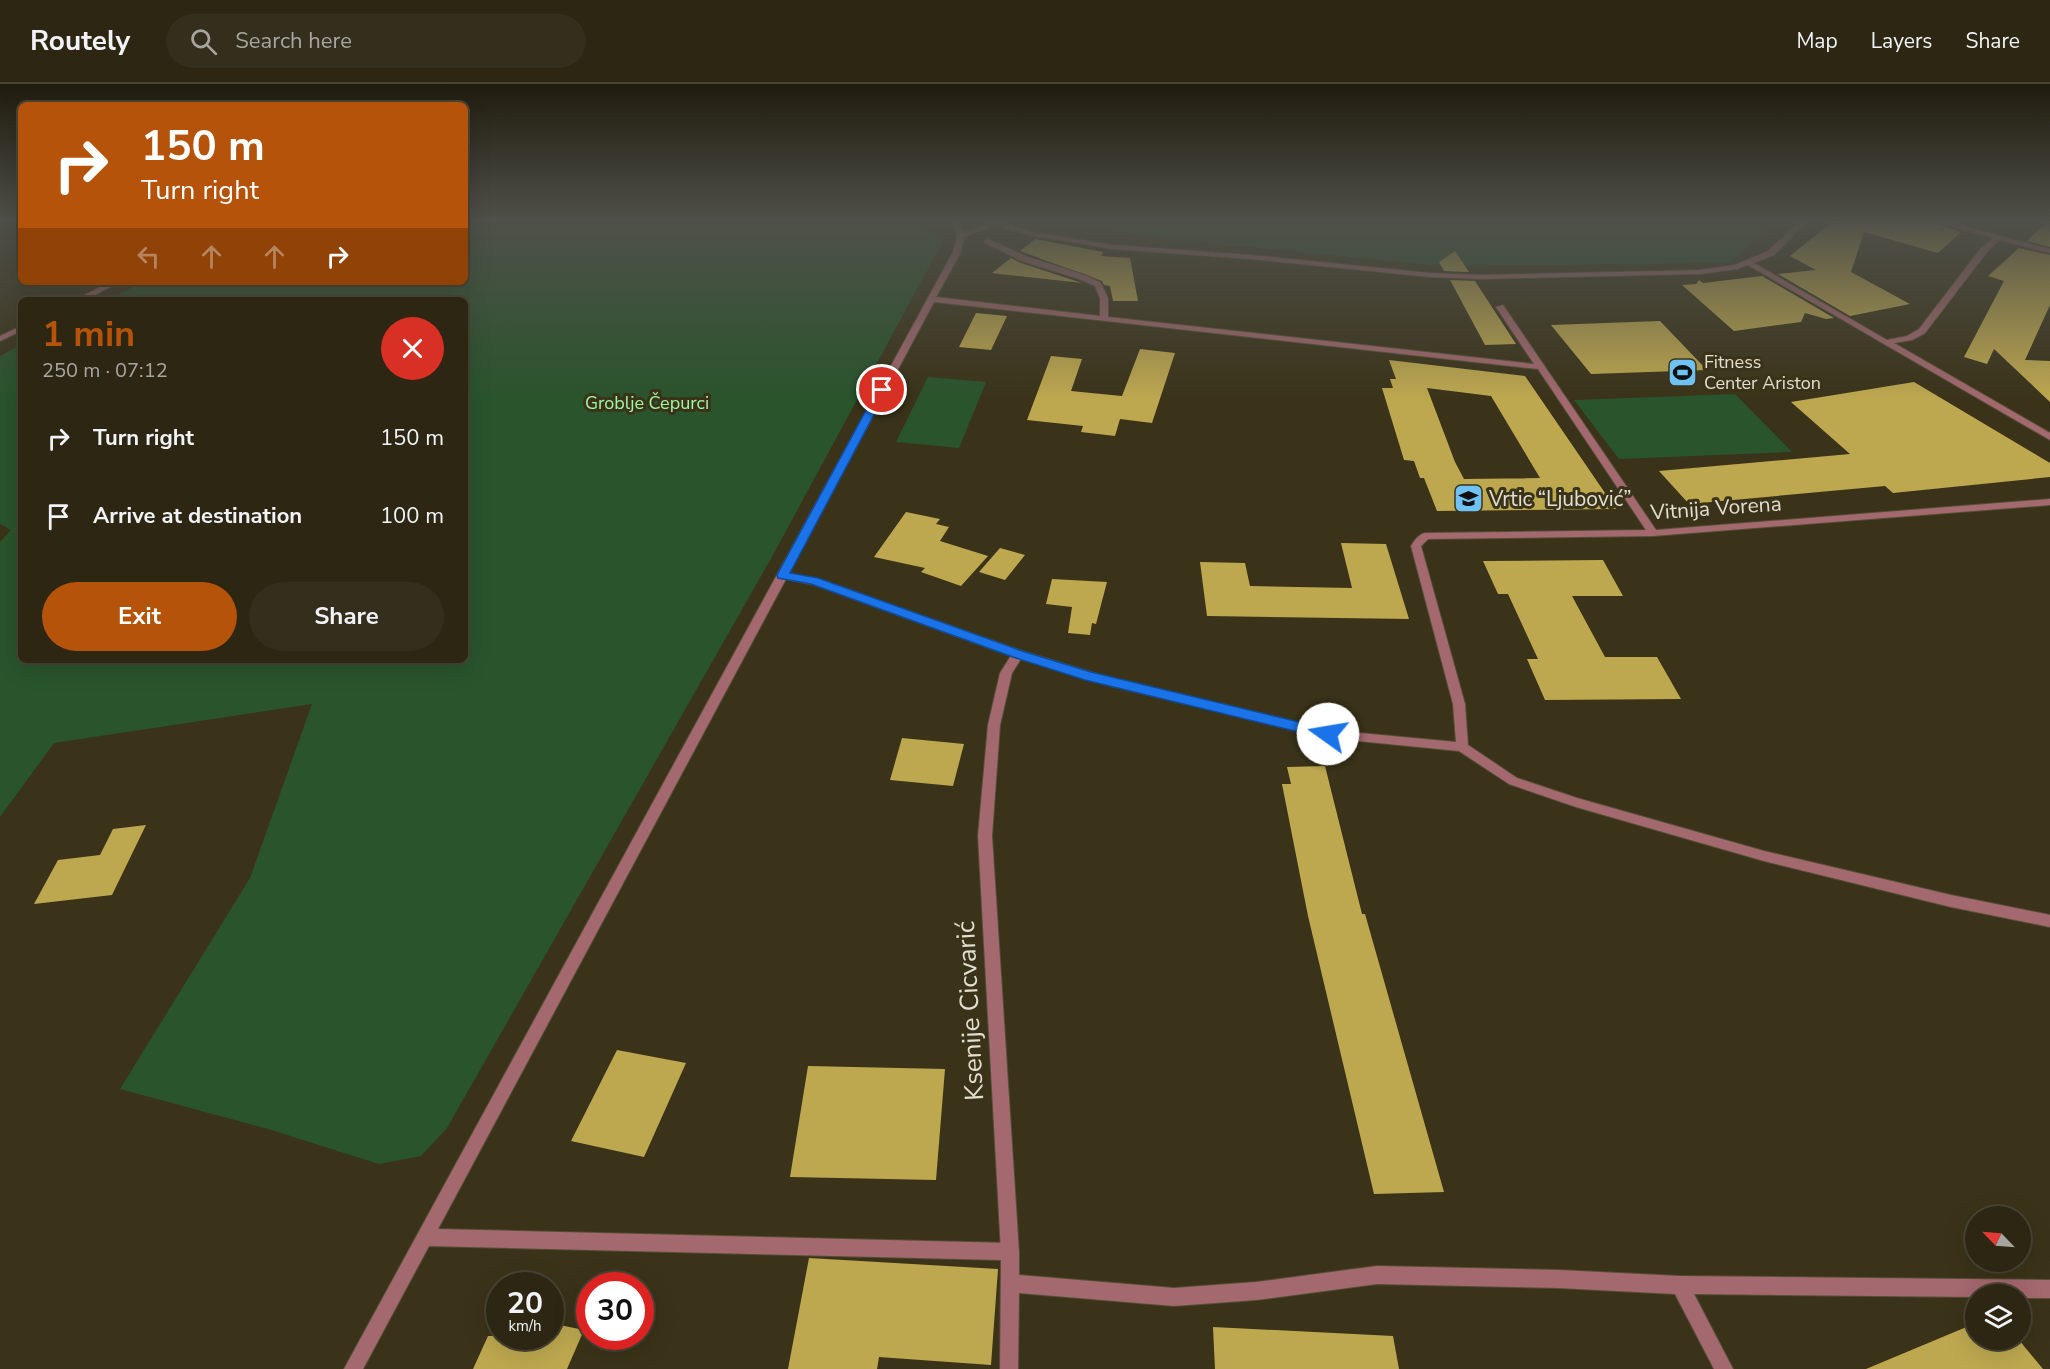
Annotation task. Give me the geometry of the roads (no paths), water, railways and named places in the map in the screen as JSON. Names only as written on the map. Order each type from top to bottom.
[{"type":"street","points":[[353,1369],[940,281]]},
{"type":"street","points":[[1090,281],[1098,285],[1104,298],[1104,318]]},
{"type":"street","points":[[1779,281],[2050,437]]},
{"type":"street","points":[[1887,342],[1917,336],[1960,281]]},
{"type":"street","points":[[85,297],[110,285]]},
{"type":"street","points":[[930,299],[1539,367]]},
{"type":"street","points":[[1500,307],[1653,533]]},
{"type":"street","points":[[0,339],[18,330]]},
{"type":"street","name":"Vitnija Vorena","points":[[1462,747],[1459,704],[1417,550],[1417,542],[1425,536],[1653,533],[2050,502]]},
{"type":"street","points":[[783,575],[817,582],[1018,654],[1103,680],[1328,734],[1462,747],[1513,781],[1576,802],[1764,856],[1951,901],[2050,921]]},
{"type":"street","name":"Ksenije Cicvarić","points":[[1010,1369],[1010,1252],[985,836],[994,725],[1006,673],[1018,654]]},
{"type":"street","points":[[426,1237],[1010,1252]]},
{"type":"street","points":[[1010,1283],[1174,1297],[1256,1291],[1377,1275],[1559,1279],[1680,1285],[2050,1289]]},
{"type":"street","points":[[1680,1285],[1724,1369]]},
{"type":"place","name":"Fitness Center Ariston","points":[[1683,372]]},
{"type":"place","name":"Vrtic “Ljubović”","points":[[1468,499]]},
{"type":"park label","name":"Groblje Čepurci","points":[[647,403]]}]
